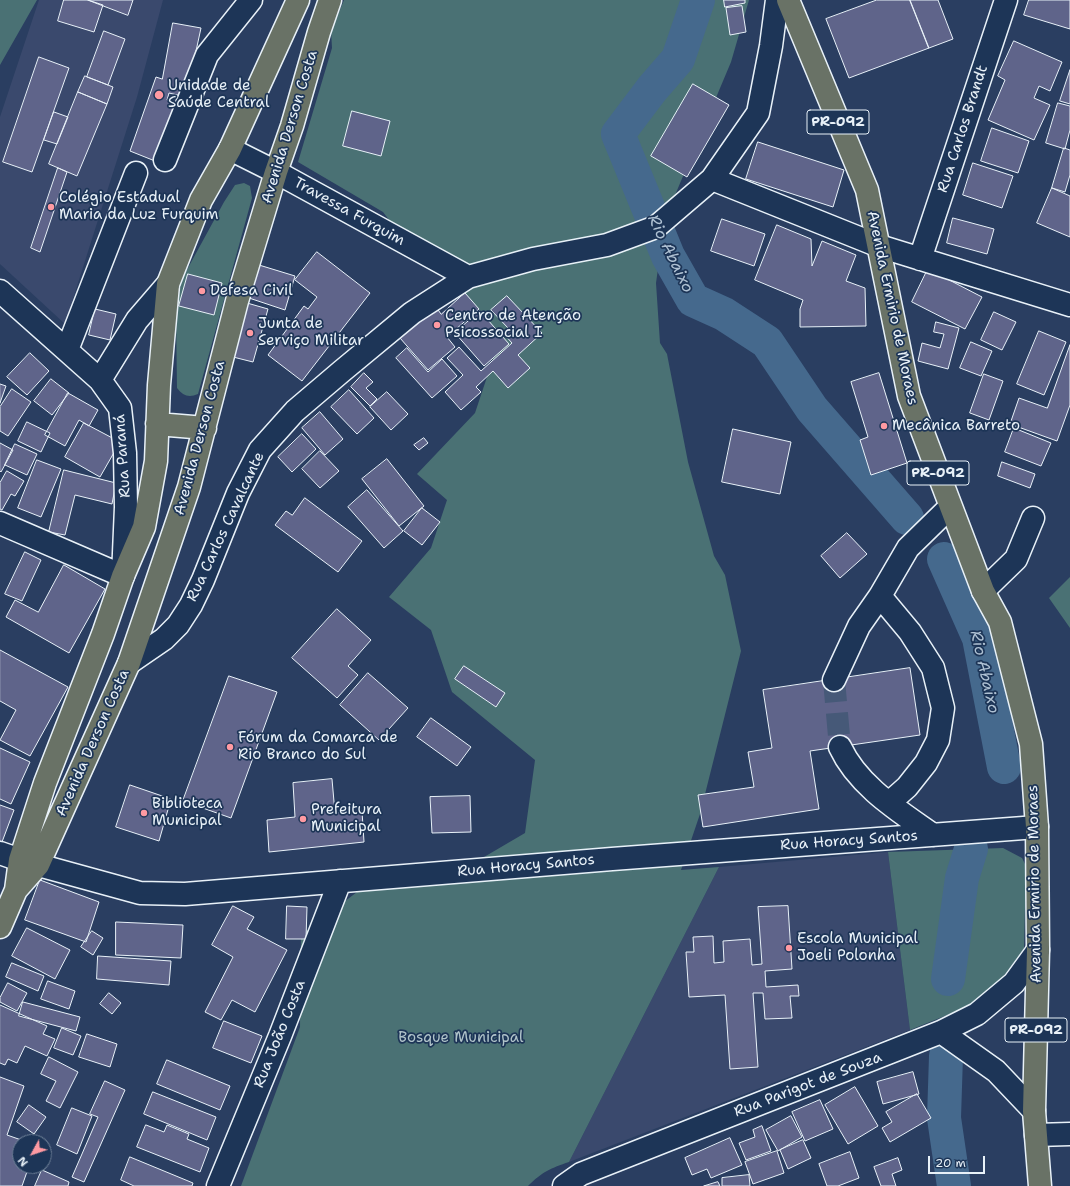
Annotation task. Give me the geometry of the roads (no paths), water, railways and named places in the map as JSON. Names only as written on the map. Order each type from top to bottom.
[{"type":"main road","name":"Avenida Derson Costa","points":[[19,859],[45,783],[144,527],[156,461],[158,385],[168,284],[201,200],[230,149],[298,0]]},
{"type":"main road","name":"Avenida Derson Costa","points":[[19,859],[129,663],[190,487],[237,301],[330,0]]},
{"type":"main road","name":"Avenida Ermirio de Moraes","points":[[788,0],[867,190],[909,396],[983,591],[1000,622],[1031,744],[1037,827],[1038,950],[1034,1111],[1040,1186]]},
{"type":"main road","points":[[157,424],[205,428]]},
{"type":"main road","points":[[0,927],[16,890],[19,859]]},
{"type":"street","points":[[165,160],[207,55],[251,0]]},
{"type":"street","name":"Rua Carlos Cavalcante","points":[[129,663],[164,639],[178,625],[191,605],[203,580],[238,493],[260,450],[295,411],[412,313],[468,277],[533,259],[607,245],[656,227],[712,180],[758,113],[772,46],[777,0]]},
{"type":"street","name":"Rua Carlos Brandt","points":[[920,259],[1006,0]]},
{"type":"street","name":"Travessa Furquim","points":[[230,149],[276,172],[468,277]]},
{"type":"street","points":[[67,350],[136,173]]},
{"type":"street","points":[[712,180],[879,246],[1070,306]]},
{"type":"street","points":[[100,380],[137,320],[168,284]]},
{"type":"street","name":"Rua Paraná","points":[[0,291],[100,380],[120,408],[125,453],[126,507],[124,576]]},
{"type":"street","points":[[834,680],[859,626],[880,596],[908,548],[950,507]]},
{"type":"street","points":[[983,591],[1016,559],[1033,518]]},
{"type":"street","points":[[0,523],[124,576]]},
{"type":"street","points":[[880,596],[910,632],[933,668],[943,708],[938,740],[926,763],[907,787],[889,803]]},
{"type":"street","points":[[840,747],[846,760],[862,778],[889,803],[933,835]]},
{"type":"street","name":"Rua Horacy Santos","points":[[19,859],[140,893],[185,894],[1037,827]]},
{"type":"street","name":"Rua João Costa","points":[[218,1186],[280,1036],[340,881]]},
{"type":"street","name":"Rua Parigot de Souza","points":[[564,1186],[581,1174],[941,1032],[977,1014],[1014,984],[1038,950]]},
{"type":"street","points":[[941,1032],[996,1071],[1034,1111]]},
{"type":"street","points":[[1036,1135],[1070,1134]]},
{"type":"waterway","name":"Rio Abaixo","points":[[698,0],[678,59],[652,89],[618,134],[668,256],[693,300],[724,314],[767,342],[812,409],[907,518]]},
{"type":"waterway","name":"Rio Abaixo","points":[[944,559],[979,638],[1004,767]]},
{"type":"waterway","name":"Rio Abaixo","points":[[948,979],[962,878],[971,849]]},
{"type":"waterway","name":"Rio Abaixo","points":[[946,1056],[944,1118],[954,1186]]},
{"type":"tunnel","points":[[834,680],[840,747]]},
{"type":"place","name":"Unidade de Saúde Central","points":[[159,95]]},
{"type":"place","name":"Colégio Estadual Maria da Luz Furquim","points":[[51,207]]},
{"type":"place","name":"Defesa Civil","points":[[202,291]]},
{"type":"place","name":"Centro de Atenção Psicossocial I","points":[[437,325]]},
{"type":"place","name":"Junta de Serviço Militar","points":[[250,333]]},
{"type":"place","name":"Mecânica Barreto","points":[[884,426]]},
{"type":"place","name":"Fórum da Comarca de Rio Branco do Sul","points":[[230,747]]},
{"type":"place","name":"Biblioteca Municipal","points":[[144,813]]},
{"type":"place","name":"Prefeitura Municipal","points":[[303,819]]},
{"type":"place","name":"Escola Municipal Joeli Polonha","points":[[789,948]]},
{"type":"park label","name":"Bosque Municipal","points":[[461,1038]]}]
